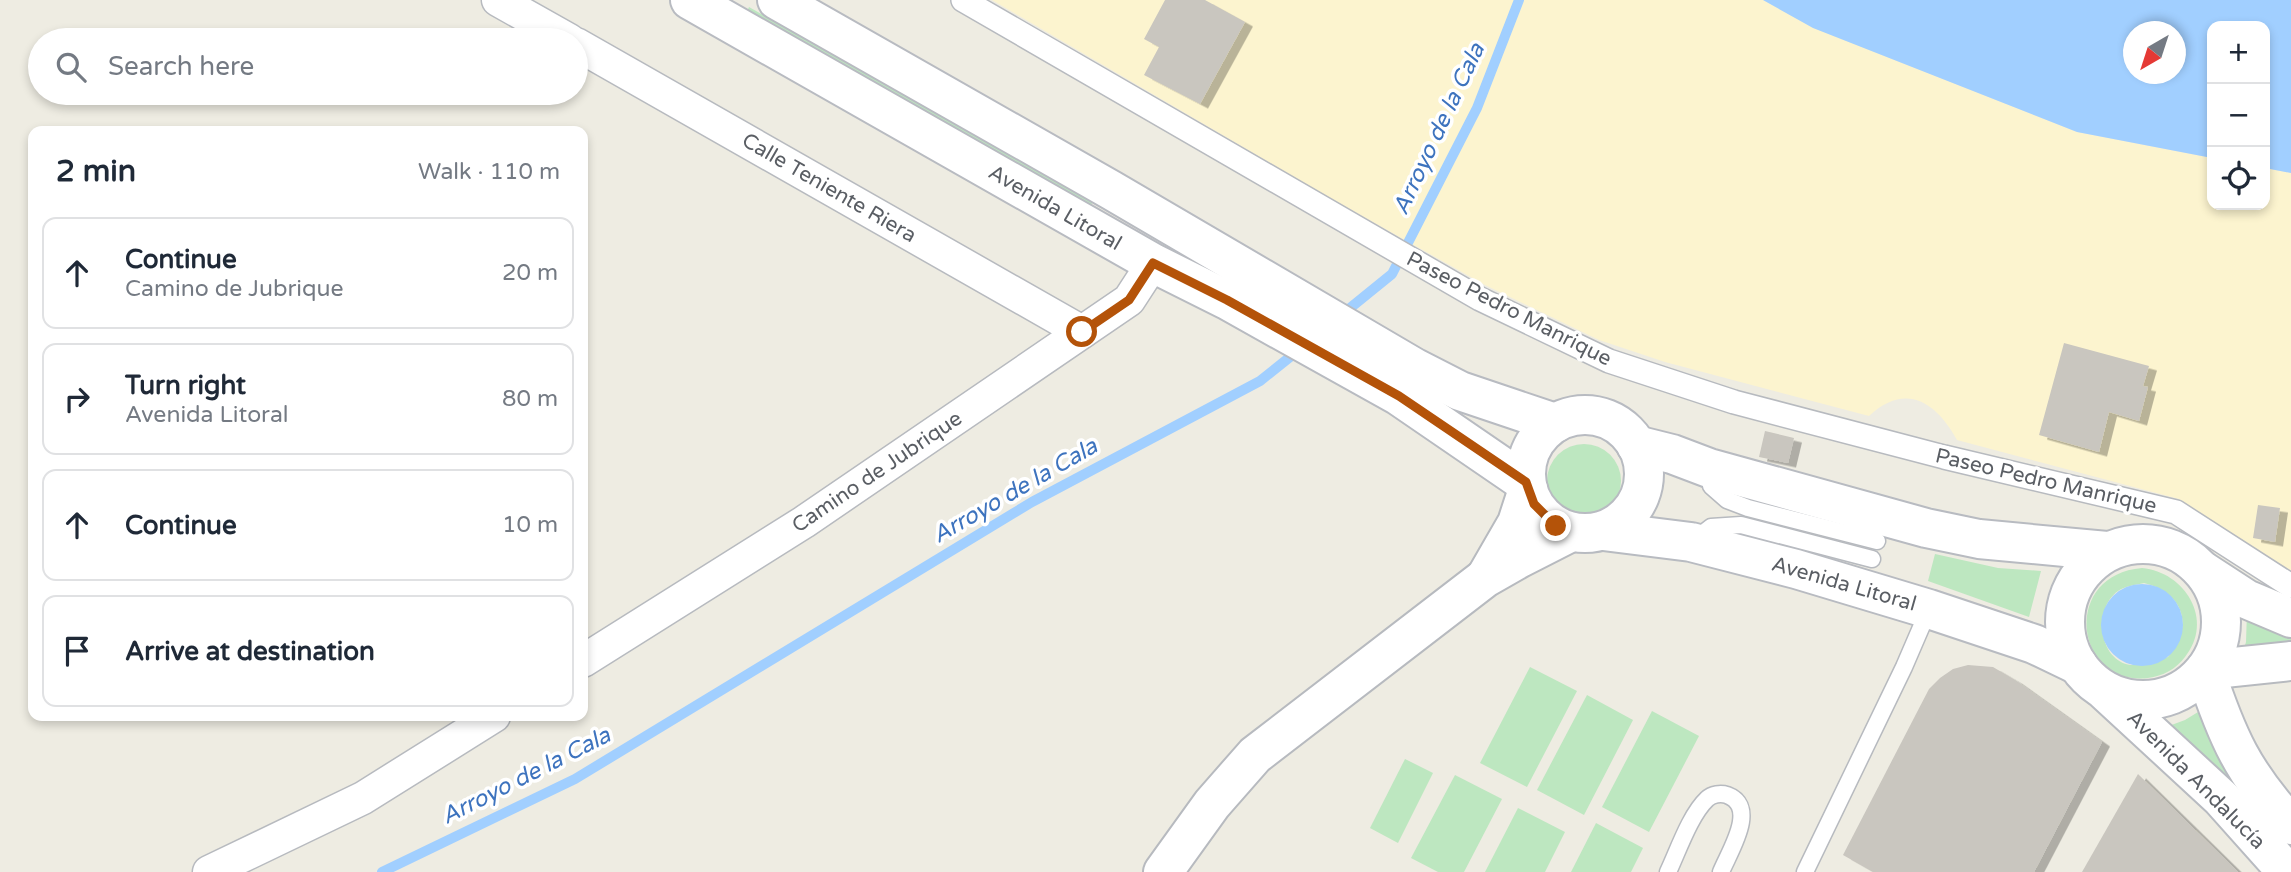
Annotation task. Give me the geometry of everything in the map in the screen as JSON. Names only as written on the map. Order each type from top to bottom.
[{"type":"main road","name":"Avenida Litoral","points":[[690,0],[1153,263],[1235,284]]},
{"type":"main road","name":"Avenida Litoral","points":[[777,0],[1111,190],[1235,284],[1407,382],[1527,486]]},
{"type":"main road","name":"Avenida Litoral","points":[[1407,382],[1460,391],[1555,424]]},
{"type":"main road","points":[[1163,872],[1212,804],[1255,755],[1485,579],[1520,558],[1618,523],[1631,512],[1640,496],[1644,479],[1643,461],[1636,445],[1624,430],[1609,420],[1591,415],[1572,417],[1555,424],[1541,435],[1532,448],[1527,465],[1527,486],[1517,523],[1485,579]]},
{"type":"main road","points":[[1636,445],[1926,528],[1979,539],[2107,551],[2136,543],[2166,547],[2180,553],[2203,572],[2246,599],[2291,618]]},
{"type":"main road","points":[[1527,486],[1534,504],[1556,526],[1587,532]]},
{"type":"main road","name":"Avenida Litoral","points":[[1587,532],[1691,542],[1796,569],[2034,644],[2090,677]]},
{"type":"main road","points":[[2107,551],[2090,564],[2076,581],[2067,601],[2064,623],[2068,645],[2090,677],[2124,698],[2146,700],[2169,696],[2189,686],[2215,655],[2220,639],[2219,603],[2213,586],[2203,572]]},
{"type":"main road","points":[[2205,670],[2291,661]]},
{"type":"main road","name":"Avenida Andalucía","points":[[2205,670],[2217,707],[2241,761],[2256,785],[2291,825]]},
{"type":"main road","name":"Avenida Andalucía","points":[[2090,677],[2221,798],[2287,872]]},
{"type":"street","points":[[498,0],[548,28]]},
{"type":"street","name":"Paseo Pedro Manrique","points":[[963,0],[1480,299],[1561,340],[1609,361],[1734,402],[1982,466],[2176,512],[2291,586]]},
{"type":"street","name":"Calle Teniente Riera","points":[[588,51],[1082,332]]},
{"type":"street","name":"Camino de Jubrique","points":[[588,657],[804,522],[1129,300],[1153,263]]},
{"type":"street","points":[[209,872],[363,798],[486,721]]},
{"type":"lane","points":[[1709,468],[1711,486],[1727,500],[1748,508],[1877,541]]},
{"type":"lane","points":[[1691,542],[1711,527],[1741,525],[1872,559]]},
{"type":"lane","points":[[1805,872],[1904,667],[1929,609]]},
{"type":"lane","points":[[1668,872],[1695,816],[1708,797],[1722,794],[1736,800],[1740,805],[1742,820],[1721,872]]},
{"type":"green space","points":[[749,7],[1093,202],[1088,209],[746,14]]},
{"type":"green space","points":[[1584,444],[1605,450],[1615,460],[1621,481],[1615,502],[1605,512],[1584,518],[1563,512],[1553,502],[1547,481],[1553,460],[1563,450]]},
{"type":"green space","points":[[1935,554],[1998,568],[2041,571],[2029,617],[1928,581]]},
{"type":"green space","points":[[2142,568],[2157,571],[2171,578],[2191,600],[2197,628],[2194,643],[2178,665],[2159,676],[2123,676],[2105,666],[2092,649],[2087,629],[2089,608],[2098,589],[2116,575]],"holes":[[[2144,583],[2157,587],[2176,602],[2183,622],[2181,634],[2168,657],[2136,665],[2124,663],[2114,657],[2107,647],[2103,636],[2104,611],[2110,600],[2124,588]]]},
{"type":"green space","points":[[2247,611],[2291,631],[2291,647],[2242,655],[2246,642]]},
{"type":"green space","points":[[1530,667],[1577,691],[1527,787],[1480,763]]},
{"type":"green space","points":[[1587,695],[1633,720],[1584,815],[1537,790]]},
{"type":"green space","points":[[2203,709],[2273,826],[2225,775],[2166,727]]},
{"type":"green space","points":[[1652,711],[1699,736],[1649,832],[1602,807]]},
{"type":"green space","points":[[1405,759],[1433,773],[1398,843],[1370,828]]},
{"type":"green space","points":[[1455,775],[1502,799],[1464,872],[1438,872],[1411,858]]},
{"type":"green space","points":[[1518,808],[1565,832],[1545,872],[1485,872]]},
{"type":"green space","points":[[1596,823],[1643,848],[1631,872],[1571,872]]},
{"type":"sand","points":[[992,0],[1763,0],[1814,28],[2077,132],[2207,157],[2207,210],[2270,210],[2270,169],[2291,173],[2291,570],[2284,569],[2179,499],[1957,440],[1940,415],[1919,401],[1895,400],[1869,416],[1665,362],[1599,340],[1485,285],[1323,194]]},
{"type":"water","points":[[1763,0],[2291,0],[2291,173],[2270,169],[2270,21],[2207,21],[2207,157],[2077,132],[1813,28]]},
{"type":"water","points":[[2142,584],[2158,587],[2171,596],[2180,609],[2183,625],[2180,641],[2171,654],[2158,663],[2142,666],[2126,663],[2113,654],[2104,641],[2101,625],[2104,609],[2113,596],[2126,587]]},
{"type":"building","points":[[1165,0],[1205,0],[1245,22],[1200,104],[1144,75],[1159,47],[1144,39]]},
{"type":"building","points":[[2064,343],[2149,366],[2143,386],[2148,387],[2139,421],[2109,412],[2099,452],[2039,435]]},
{"type":"building","points":[[1765,431],[1794,438],[1788,463],[1759,457]]},
{"type":"building","points":[[2258,505],[2280,508],[2275,542],[2253,538]]},
{"type":"building","points":[[1968,665],[1993,667],[2102,742],[2034,872],[1873,872],[1843,855],[1929,689],[1953,669]]},
{"type":"building","points":[[2138,774],[2238,872],[2082,872]]},
{"type":"waterway","name":"Arroyo de la Cala","points":[[1339,317],[1392,274],[1477,108],[1519,0]]},
{"type":"waterway","name":"Arroyo de la Cala","points":[[382,872],[575,779],[1032,502],[1260,381],[1300,349]]},
{"type":"route","points":[[1082,332],[1129,300],[1153,263],[1227,300],[1399,396],[1526,482],[1534,504],[1556,526]]}]
